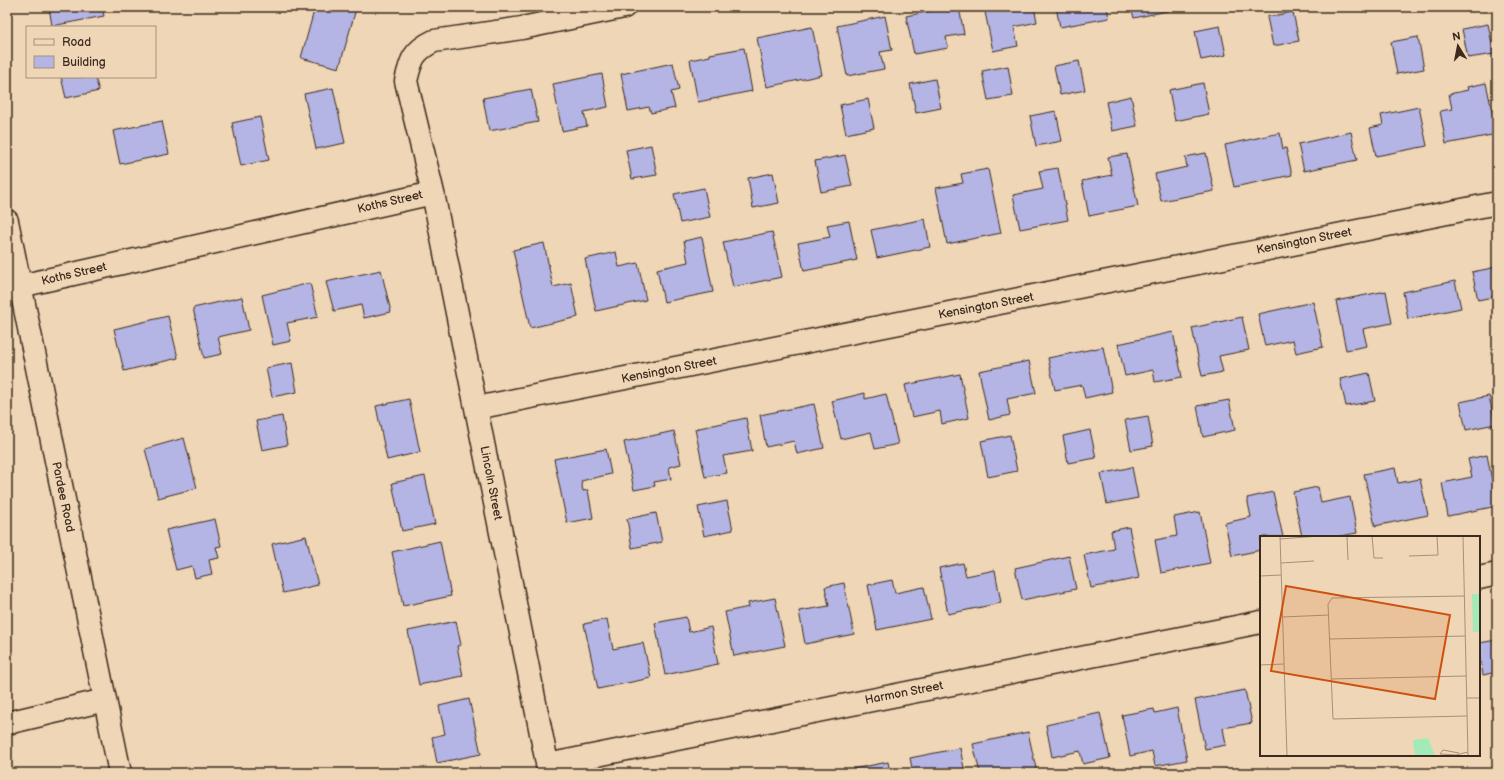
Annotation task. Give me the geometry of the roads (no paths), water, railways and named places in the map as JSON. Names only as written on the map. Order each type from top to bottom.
[{"type":"street","name":"Koths Street","points":[[20,286],[433,193],[406,81],[413,56],[423,47],[434,41],[522,28],[624,7]]},
{"type":"street","name":"Lincoln Street","points":[[433,193],[548,769]]},
{"type":"street","name":"Kensington Street","points":[[476,408],[1497,203]]},
{"type":"street","name":"Pardee Road","points":[[7,221],[120,773]]},
{"type":"street","points":[[1480,578],[1497,574]]},
{"type":"street","name":"Harmon Street","points":[[548,769],[1260,622]]},
{"type":"street","points":[[7,723],[105,700]]}]
